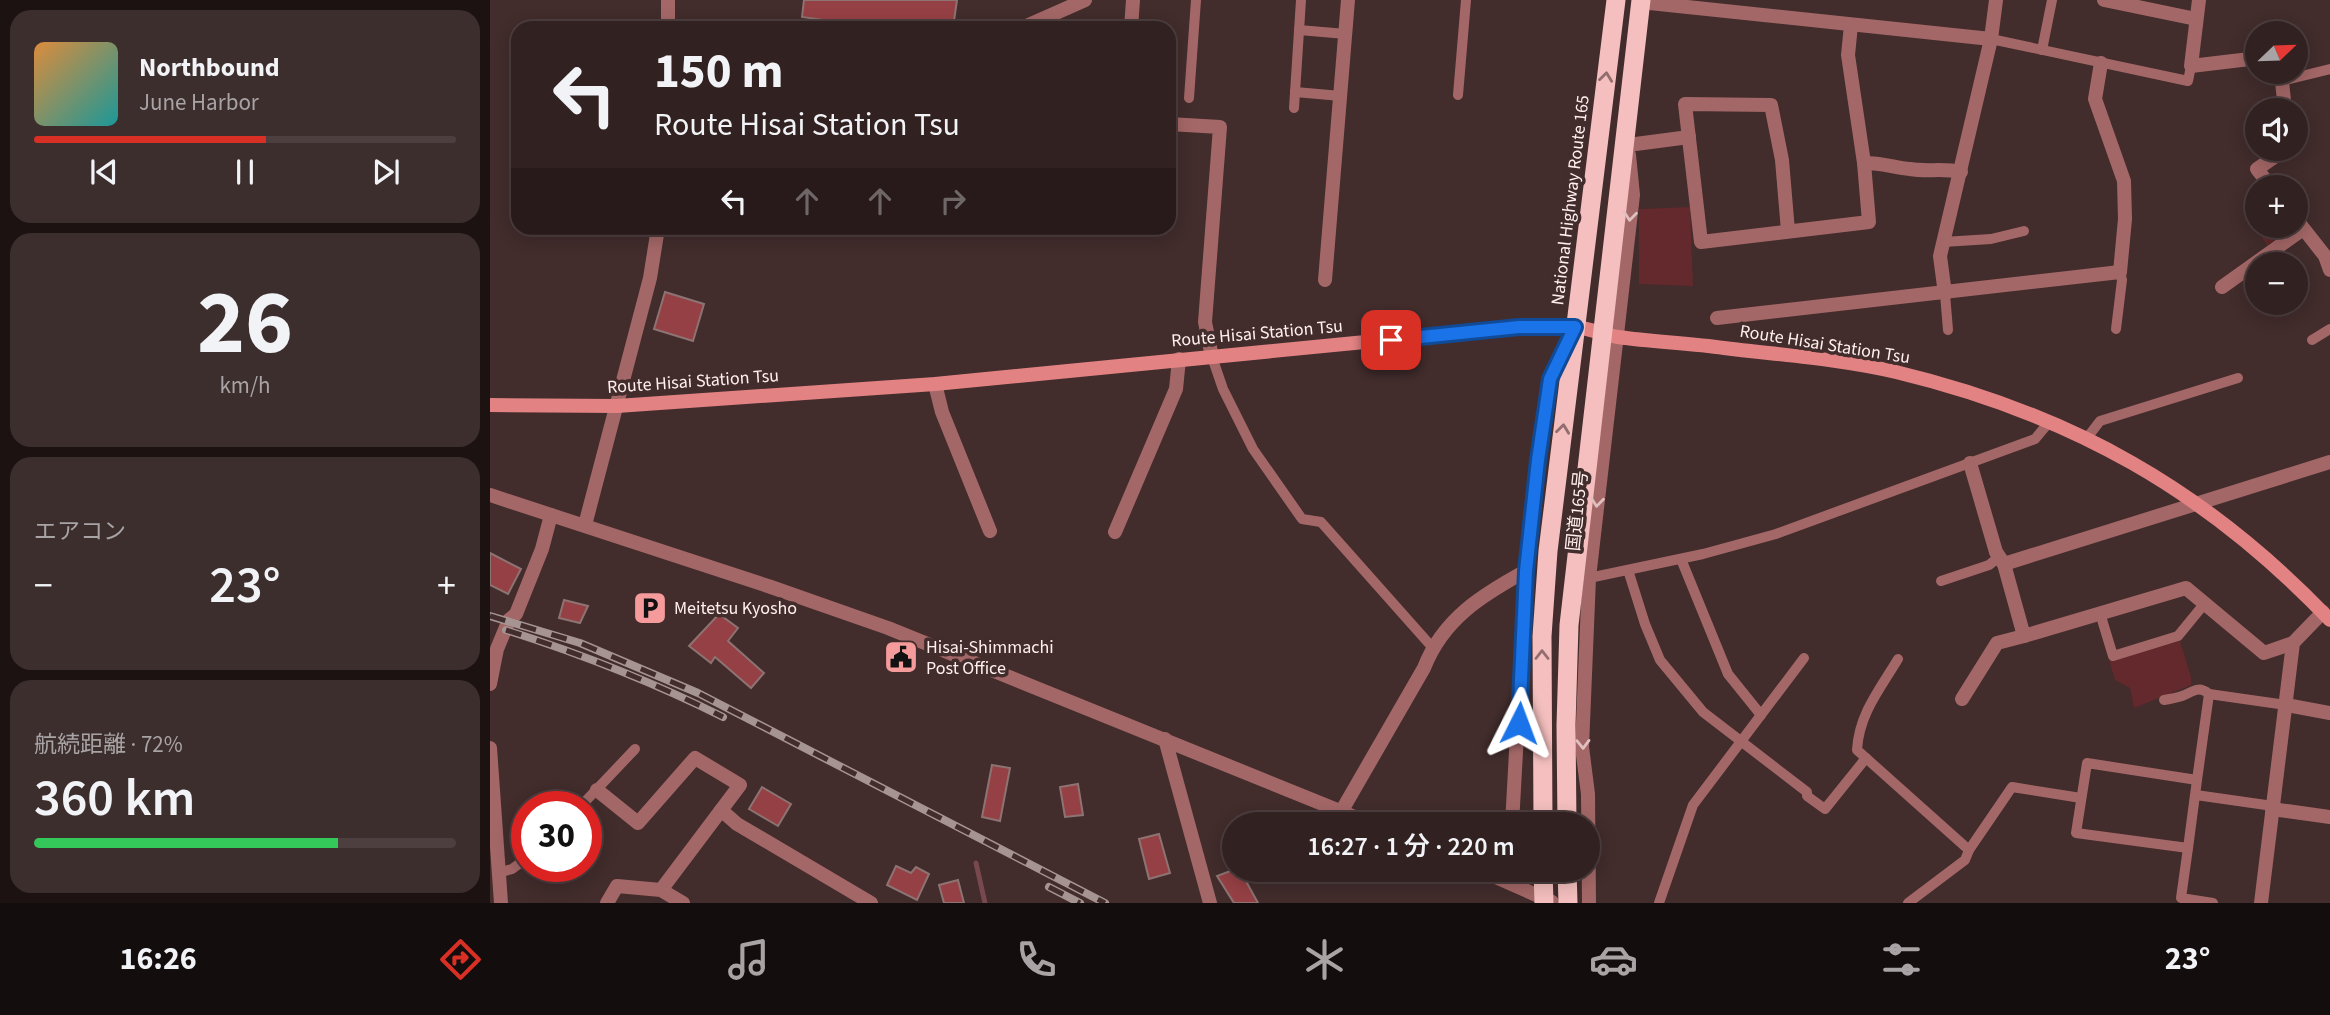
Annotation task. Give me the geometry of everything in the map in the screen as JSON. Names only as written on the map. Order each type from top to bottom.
[{"type":"highway","name":"National Highway Route 165","points":[[1543,812],[1542,636],[1548,551],[1616,0]]},
{"type":"highway","points":[[1567,812],[1569,625],[1610,334],[1626,124],[1640,1]]},
{"type":"highway","points":[[1543,882],[1544,903]]},
{"type":"highway","points":[[1567,882],[1568,903]]},
{"type":"main road","name":"Route Hisai Station Tsu","points":[[490,405],[617,407],[935,384],[1519,327],[1575,327],[1610,334],[1852,364],[1944,385],[2025,410],[2087,438],[2148,471],[2257,550],[2326,616]]},
{"type":"street","points":[[668,0],[668,21]]},
{"type":"street","points":[[1038,21],[1085,0]]},
{"type":"street","points":[[1132,21],[1133,0]]},
{"type":"street","points":[[1325,280],[1348,0]]},
{"type":"street","points":[[1945,294],[1940,256],[1991,39],[1996,0]]},
{"type":"street","points":[[2104,0],[2196,19]]},
{"type":"street","points":[[2199,0],[2191,66],[2245,60]]},
{"type":"street","points":[[1640,1],[1991,39]]},
{"type":"street","points":[[1788,231],[1782,160],[1771,105],[1685,104],[1701,242],[1869,222],[1864,163],[1848,55],[1851,25]]},
{"type":"street","points":[[1717,318],[2120,272],[2125,219],[2124,181],[2095,99],[2101,63]]},
{"type":"street","points":[[1176,124],[1220,127],[1205,322],[1212,357]]},
{"type":"street","name":"国道165号","points":[[1589,903],[1588,794],[1582,747],[1589,578],[1610,334],[1633,195],[1626,124]]},
{"type":"street","points":[[1628,145],[1689,137]]},
{"type":"street","points":[[2262,175],[2257,169],[2269,161]]},
{"type":"street","points":[[1864,163],[1882,163],[1911,170],[1947,169],[1961,172]]},
{"type":"street","points":[[2308,234],[2325,256],[2330,270]]},
{"type":"street","points":[[585,525],[650,278],[657,235]]},
{"type":"street","points":[[2222,287],[2283,238]]},
{"type":"street","points":[[1513,812],[1526,571],[1538,460],[1550,379],[1575,327]]},
{"type":"street","points":[[1115,532],[1176,389],[1178,359]]},
{"type":"street","points":[[935,384],[942,412],[990,531]]},
{"type":"street","points":[[2002,561],[2330,462]]},
{"type":"street","points":[[1970,463],[2024,636]]},
{"type":"street","points":[[490,495],[888,628],[1341,812],[1424,668],[1432,647],[1474,602],[1526,571]]},
{"type":"street","points":[[490,684],[497,649],[509,621],[516,614],[542,549],[551,515]]},
{"type":"street","points":[[1962,699],[1997,643],[2186,588],[2264,653],[2293,643],[2326,616]]},
{"type":"street","points":[[2261,903],[2293,643]]},
{"type":"street","points":[[2286,705],[2330,713]]},
{"type":"street","points":[[1165,740],[1210,903]]},
{"type":"street","points":[[490,748],[495,863],[501,903]]},
{"type":"street","points":[[597,790],[638,823],[695,758],[740,785],[661,890]]},
{"type":"street","points":[[2273,807],[2330,817]]},
{"type":"street","points":[[721,810],[737,824],[871,903]]},
{"type":"street","points":[[1520,882],[1553,903]]},
{"type":"street","points":[[607,903],[617,886],[661,890],[683,903]]},
{"type":"lane","points":[[1189,99],[1196,0]]},
{"type":"lane","points":[[1294,108],[1301,0]]},
{"type":"lane","points":[[1458,95],[1466,0]]},
{"type":"lane","points":[[2042,50],[2052,0]]},
{"type":"lane","points":[[1299,30],[1346,34]]},
{"type":"lane","points":[[1991,39],[2188,81],[2191,66]]},
{"type":"lane","points":[[2308,73],[2330,69]]},
{"type":"lane","points":[[1295,92],[1341,96]]},
{"type":"lane","points":[[1943,242],[1991,239],[2024,231]]},
{"type":"lane","points":[[2116,329],[2122,280],[2120,272]]},
{"type":"lane","points":[[1945,294],[1948,330]]},
{"type":"lane","points":[[2312,340],[2330,328]]},
{"type":"lane","points":[[1212,357],[1223,389],[1253,449],[1302,519],[1321,522],[1432,647]]},
{"type":"lane","points":[[2087,438],[2100,421],[2238,378]]},
{"type":"lane","points":[[1589,578],[1681,559],[1776,534],[2035,439],[2050,421]]},
{"type":"lane","points":[[1681,559],[1728,674],[1761,715]]},
{"type":"lane","points":[[1941,580],[2002,561]]},
{"type":"lane","points":[[1629,570],[1645,624],[1660,660],[1703,712],[1807,792],[1807,796],[1825,809],[1866,758]]},
{"type":"lane","points":[[2100,613],[2113,656],[2178,636],[2205,603]]},
{"type":"lane","points":[[1659,903],[1693,805],[1804,658]]},
{"type":"lane","points":[[1898,659],[1860,725],[1857,750],[1969,850]]},
{"type":"lane","points":[[2164,700],[2203,689],[2209,694],[2286,705]]},
{"type":"lane","points":[[2209,694],[2181,898],[2213,903]]},
{"type":"lane","points":[[597,790],[635,749]]},
{"type":"lane","points":[[2188,848],[2076,833],[2087,763],[2197,780]]},
{"type":"lane","points":[[1908,903],[1965,860],[2012,787],[2081,797]]},
{"type":"lane","points":[[2196,795],[2273,807]]},
{"type":"shaded area","points":[[1690,207],[1693,286],[1639,284],[1639,209]]},
{"type":"shaded area","points":[[2262,238],[2278,238],[2267,245]]},
{"type":"shaded area","points":[[2180,641],[2191,685],[2134,708],[2130,688],[2115,680],[2109,660]]},
{"type":"building","points":[[804,0],[957,0],[954,21],[830,21],[802,17]]},
{"type":"building","points":[[665,292],[704,304],[693,341],[654,329]]},
{"type":"building","points":[[490,553],[521,569],[508,594],[490,585]]},
{"type":"building","points":[[564,600],[588,606],[580,623],[559,618]]},
{"type":"building","points":[[719,614],[738,628],[728,641],[764,673],[751,688],[715,657],[711,663],[689,646]]},
{"type":"building","points":[[992,765],[1010,768],[1000,821],[982,817]]},
{"type":"building","points":[[1078,784],[1083,815],[1065,817],[1060,787]]},
{"type":"building","points":[[762,787],[791,804],[778,826],[749,809]]},
{"type":"building","points":[[1159,834],[1170,873],[1149,879],[1139,839]]},
{"type":"building","points":[[896,866],[911,873],[916,867],[929,874],[917,900],[887,885]]},
{"type":"building","points":[[1222,874],[1222,882],[1248,882],[1258,903],[1234,903],[1217,876]]},
{"type":"building","points":[[958,880],[964,903],[944,903],[939,885]]},
{"type":"waterway","points":[[976,863],[985,903]]},
{"type":"railway","points":[[490,616],[580,643],[698,693],[1105,903]]},
{"type":"railway","points":[[506,630],[616,669],[723,717]]},
{"type":"railway","points":[[1049,887],[1080,903]]},
{"type":"place","name":"Meitetsu Kyosho","points":[[650,608]]},
{"type":"place","name":"Hisai-Shimmachi Post Office","points":[[901,657]]},
{"type":"route","points":[[1391,340],[1519,327],[1575,327],[1550,379],[1538,460],[1526,571],[1519,723]]}]
